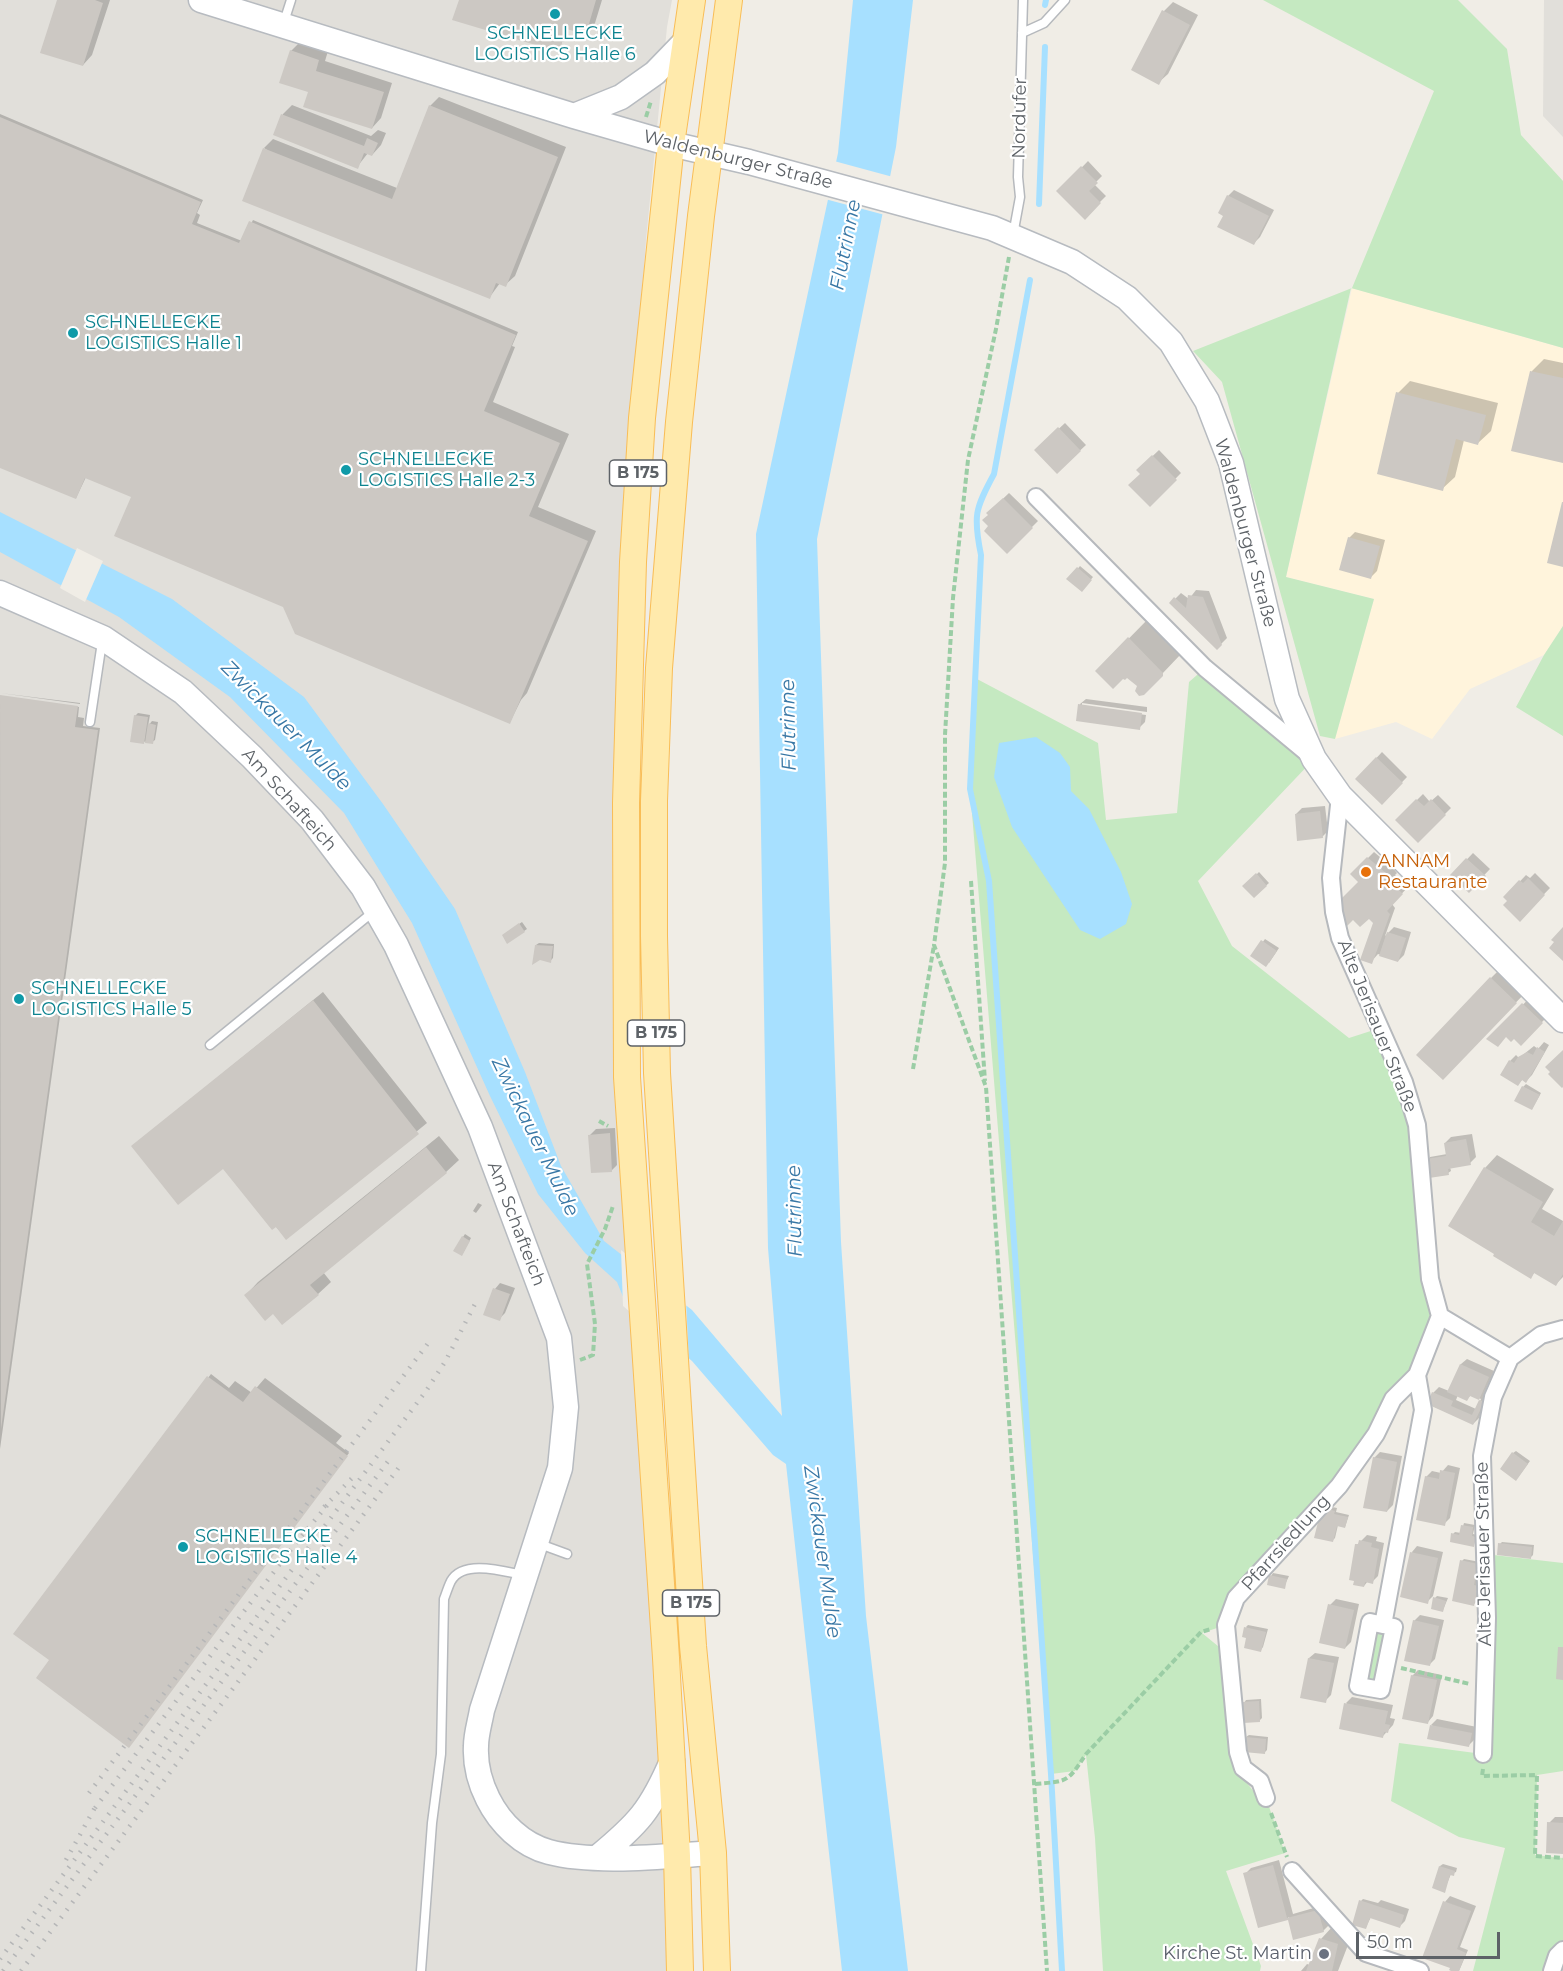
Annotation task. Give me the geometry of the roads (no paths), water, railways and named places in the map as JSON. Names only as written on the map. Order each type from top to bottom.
[{"type":"main road","name":"B 175","points":[[680,1971],[672,1761],[627,1065],[626,815],[633,562],[642,418],[671,144],[692,0]]},
{"type":"main road","name":"B 175","points":[[717,1971],[713,1853],[693,1646],[657,1072],[654,936],[655,730],[679,422],[699,227],[729,0]]},
{"type":"street","name":"Waldenburger Straße","points":[[201,0],[574,116],[1002,232],[1072,262],[1127,298],[1170,342],[1207,401],[1231,463],[1287,699],[1314,759],[1340,796],[1563,1020]]},
{"type":"street","points":[[574,116],[621,97],[655,73],[684,44]]},
{"type":"street","name":"Waldenburger Straße","points":[[1036,497],[1205,668],[1314,759]]},
{"type":"street","name":"Am Schafteich","points":[[0,593],[103,638],[183,692],[252,757],[312,820],[363,887],[396,945],[480,1127],[559,1338],[562,1367],[566,1407],[560,1468],[482,1710],[476,1747],[480,1781],[495,1813],[514,1834],[547,1851],[598,1857],[713,1853]]},
{"type":"street","name":"Alte Jerisauer Straße","points":[[1340,796],[1331,878],[1334,912],[1340,938],[1404,1082],[1417,1125],[1430,1279],[1440,1317]]},
{"type":"street","points":[[1440,1317],[1510,1358]]},
{"type":"street","name":"Pfarrsiedlung","points":[[1266,1798],[1260,1781],[1243,1768],[1238,1752],[1226,1625],[1236,1598],[1339,1486],[1376,1434],[1393,1399],[1418,1375],[1440,1317]]},
{"type":"street","name":"Alte Jerisauer Straße","points":[[1483,1754],[1487,1618],[1482,1456],[1493,1397],[1510,1358],[1541,1335],[1563,1329]]},
{"type":"street","name":"Pfarrsiedlung","points":[[1383,1625],[1423,1410],[1418,1375]]},
{"type":"street","name":"Pfarrsiedlung","points":[[1370,1622],[1383,1625],[1394,1627],[1381,1690],[1358,1686],[1370,1622]]},
{"type":"street","points":[[598,1857],[644,1815],[658,1792],[672,1761]]},
{"type":"street","points":[[1293,1871],[1366,1953],[1420,1971]]},
{"type":"street","points":[[1552,1971],[1557,1956],[1563,1950]]},
{"type":"lane","points":[[283,26],[291,0]]},
{"type":"lane","name":"Nordufer","points":[[1002,232],[1020,197],[1018,177],[1023,0]]},
{"type":"lane","points":[[1022,33],[1044,23],[1065,0]]},
{"type":"lane","points":[[90,722],[103,638]]},
{"type":"lane","points":[[210,1045],[376,910]]},
{"type":"lane","points":[[537,1543],[567,1554]]},
{"type":"lane","points":[[421,1971],[432,1823],[441,1754],[444,1599],[452,1579],[471,1568],[494,1569],[526,1576]]},
{"type":"water","points":[[853,0],[913,0],[896,147],[817,539],[841,1242],[866,1616],[908,1971],[842,1971],[786,1464],[773,1455],[692,1361],[626,1304],[617,1282],[585,1253],[538,1194],[490,1096],[412,923],[344,813],[230,697],[119,617],[0,552],[0,512],[172,599],[304,697],[383,804],[455,909],[525,1072],[561,1166],[604,1241],[692,1310],[782,1416],[768,1248],[756,534],[838,153]]},
{"type":"water","points":[[1036,737],[1060,753],[1070,767],[1071,791],[1089,809],[1121,872],[1132,904],[1126,924],[1100,939],[1080,930],[1012,827],[994,777],[999,743]]},
{"type":"waterway","points":[[1045,5],[1046,0]]},
{"type":"waterway","points":[[1039,204],[1045,47]]},
{"type":"waterway","points":[[1030,280],[994,474],[977,513],[981,555],[970,789],[989,881],[1051,1774],[1062,1971]]},
{"type":"railway","points":[[0,1959],[426,1391],[445,1362],[476,1302]]},
{"type":"railway","points":[[89,1793],[429,1342]]},
{"type":"railway","points":[[3,1971],[389,1460]]},
{"type":"railway","points":[[21,1971],[400,1466]]},
{"type":"railway","points":[[324,1507],[355,1475]]},
{"type":"railway","points":[[95,1808],[292,1548],[329,1503]]},
{"type":"railway","points":[[66,1860],[98,1802]]},
{"type":"place","name":"SCHNELLECKE LOGISTICS Halle 6","points":[[555,14]]},
{"type":"place","name":"SCHNELLECKE LOGISTICS Halle 1","points":[[73,333]]},
{"type":"place","name":"SCHNELLECKE LOGISTICS Halle 2-3","points":[[346,470]]},
{"type":"place","name":"ANNAM Restaurante","points":[[1366,872]]},
{"type":"place","name":"SCHNELLECKE LOGISTICS Halle 5","points":[[19,999]]},
{"type":"place","name":"SCHNELLECKE LOGISTICS Halle 4","points":[[183,1547]]},
{"type":"place","name":"Kirche St. Martin","points":[[1324,1954]]},
{"type":"water label","name":"Flutrinne","points":[[846,245]]},
{"type":"water label","name":"Flutrinne","points":[[789,725]]},
{"type":"water label","name":"Zwickauer Mulde","points":[[286,726]]},
{"type":"water label","name":"Zwickauer Mulde","points":[[535,1137]]},
{"type":"water label","name":"Flutrinne","points":[[795,1211]]},
{"type":"water label","name":"Zwickauer Mulde","points":[[822,1552]]}]
